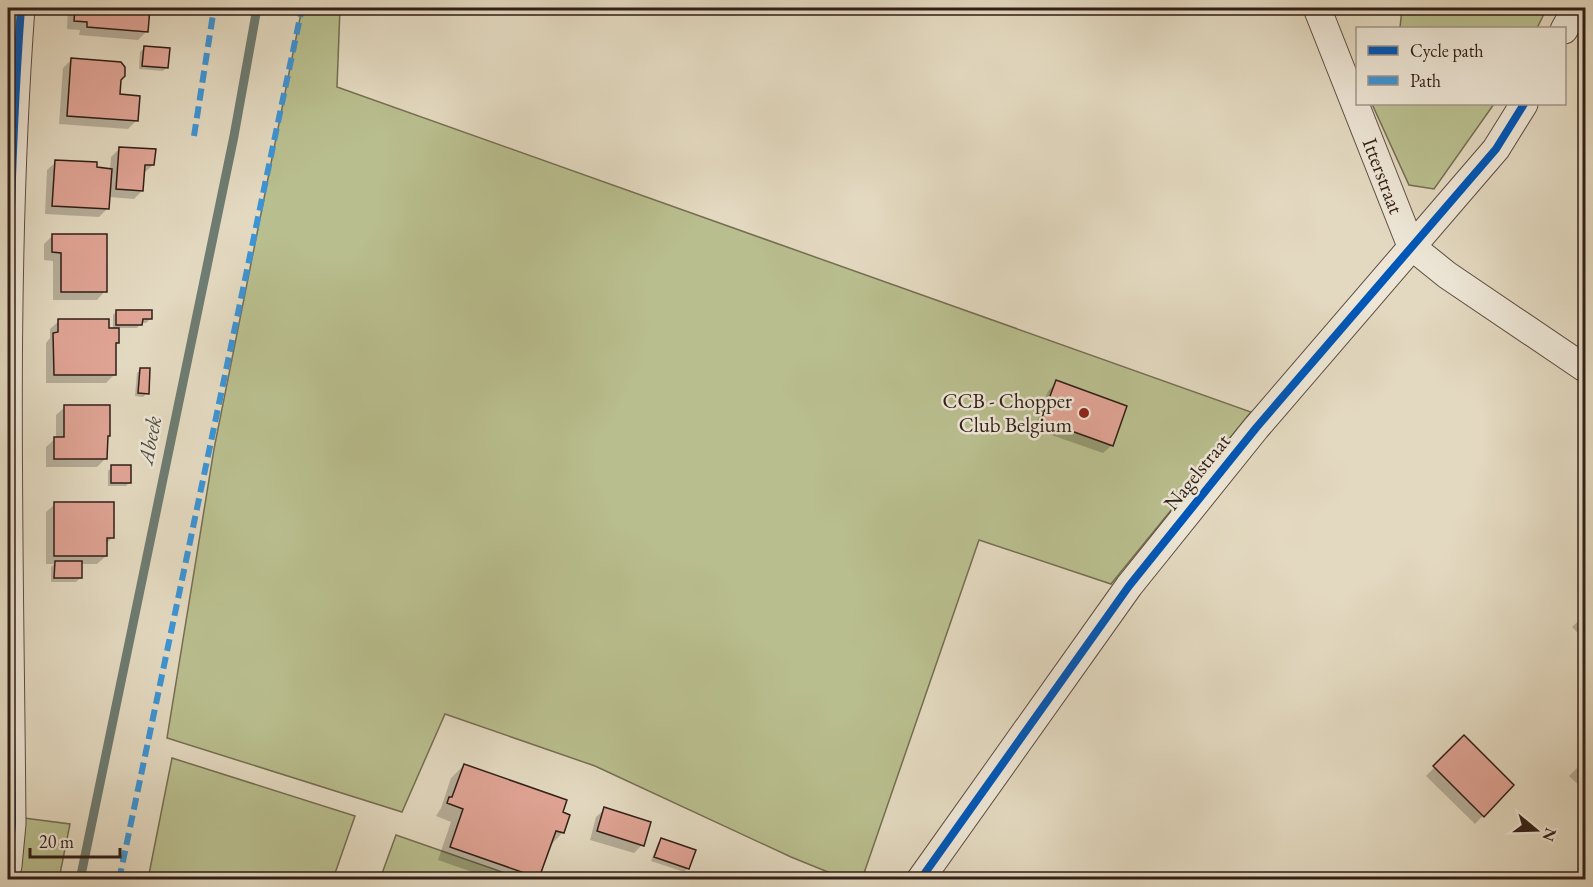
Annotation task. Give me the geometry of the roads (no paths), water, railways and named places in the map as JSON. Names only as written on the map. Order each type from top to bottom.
[{"type":"street","points":[[8,866],[12,824],[9,261],[15,86],[21,8]]},
{"type":"street","name":"Itterstraat","points":[[1317,8],[1411,246],[1447,275],[1586,369]]},
{"type":"street","points":[[1566,27],[1576,8]]},
{"type":"street","name":"Nagelstraat","points":[[920,879],[1129,586],[1256,428],[1496,149],[1523,105]]},
{"type":"waterway","name":"Abeek","points":[[80,880],[234,136],[257,8]]},
{"type":"place","name":"CCB - Chopper Club Belgium","points":[[1084,413]]}]
